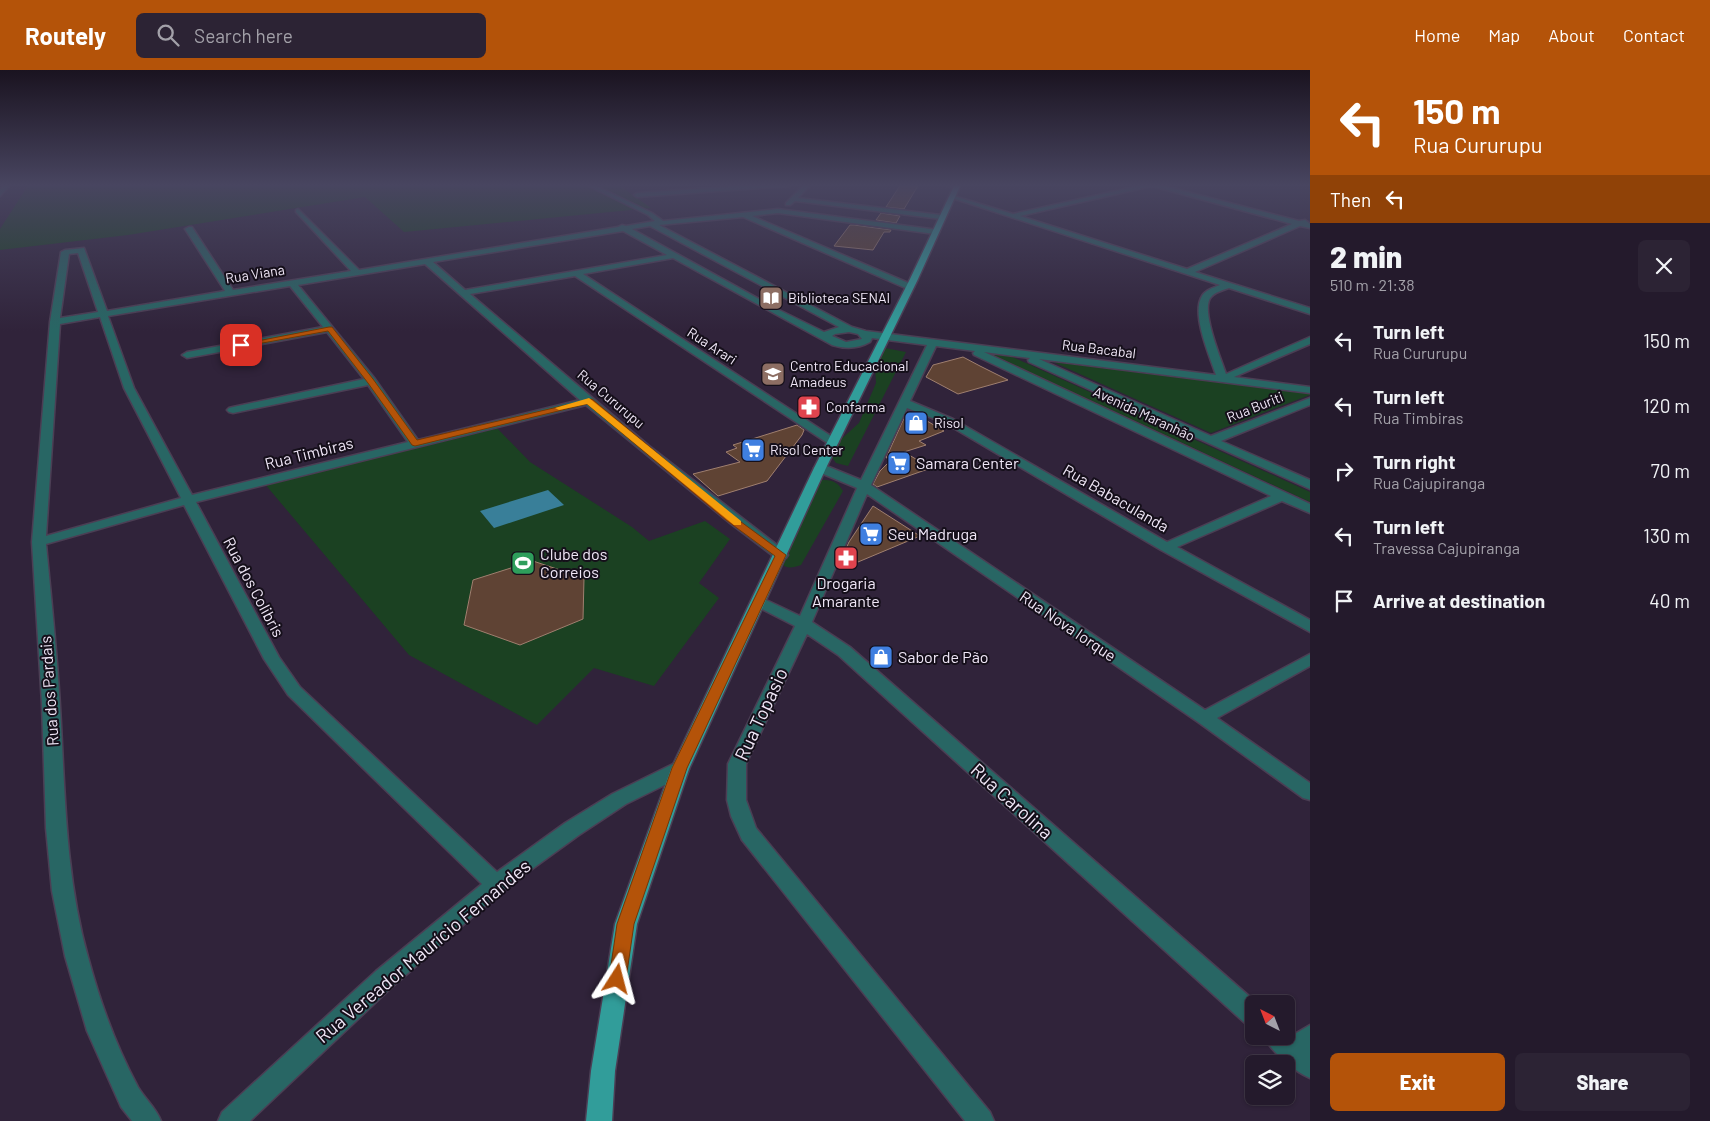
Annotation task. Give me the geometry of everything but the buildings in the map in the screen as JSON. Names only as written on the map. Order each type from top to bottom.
[{"type":"main road","points":[[598,1121],[603,1071],[626,924],[680,768],[820,468],[910,287],[935,233]]},
{"type":"street","points":[[191,233],[230,292]]},
{"type":"street","points":[[319,233],[356,271]]},
{"type":"street","name":"Rua Viana","points":[[55,322],[586,233]]},
{"type":"street","points":[[633,233],[832,341],[875,356]]},
{"type":"street","name":"Rua Bacabal","points":[[668,233],[849,329],[865,334],[932,344],[1310,390]]},
{"type":"street","points":[[786,233],[910,287]]},
{"type":"street","points":[[1068,233],[1310,310]]},
{"type":"street","points":[[1188,272],[1276,233]]},
{"type":"street","name":"Rua dos Colibris","points":[[71,250],[81,250],[129,388],[272,659],[294,691],[496,884]]},
{"type":"street","name":"Rua dos Pardais","points":[[71,250],[64,252],[55,322],[39,542],[51,704],[56,828],[63,892],[76,956],[99,1030],[130,1098],[148,1121]]},
{"type":"street","points":[[463,293],[673,256]]},
{"type":"street","name":"Rua Cururupu","points":[[426,260],[589,401],[730,518],[781,555]]},
{"type":"street","name":"Rua Arari","points":[[576,274],[833,442]]},
{"type":"street","points":[[291,282],[371,381],[415,443]]},
{"type":"street","points":[[1229,285],[1212,291],[1206,296],[1202,311],[1222,379],[1310,340]]},
{"type":"street","points":[[187,355],[329,329]]},
{"type":"street","points":[[826,337],[828,333],[833,331],[849,329]]},
{"type":"street","points":[[848,345],[867,340],[865,334]]},
{"type":"street","name":"Rua Topasio","points":[[932,344],[864,486],[804,624],[737,764],[734,784],[735,801],[740,817],[749,834],[981,1121]]},
{"type":"street","name":"Avenida Maranhão","points":[[966,347],[1310,509]]},
{"type":"street","name":"Avenida Maranhão","points":[[1018,353],[1310,485]]},
{"type":"street","points":[[233,410],[371,381]]},
{"type":"street","name":"Rua Timbiras","points":[[39,542],[188,500],[589,401]]},
{"type":"street","name":"Rua Buriti","points":[[1212,440],[1310,401]]},
{"type":"street","name":"Rua Babaculanda","points":[[904,403],[949,421],[1166,547],[1310,627]]},
{"type":"street","name":"Rua Nova Iorque","points":[[820,468],[864,486],[1204,718],[1310,793]]},
{"type":"street","points":[[1166,547],[1281,496]]},
{"type":"street","name":"Rua Carolina","points":[[759,602],[804,624],[844,651],[1245,1008]]},
{"type":"street","points":[[1204,718],[1310,658]]},
{"type":"street","name":"Rua Vereador Maurício Fernandes","points":[[231,1121],[384,979],[496,884],[572,829],[619,798],[680,768]]},
{"type":"green space","points":[[0,233],[140,233],[128,235],[0,250]]},
{"type":"green space","points":[[885,348],[906,352],[848,466],[836,463],[831,456],[839,441],[859,423],[876,383],[875,367]]},
{"type":"green space","points":[[998,352],[1310,492],[1310,502],[993,355]]},
{"type":"green space","points":[[1053,362],[1310,394],[1310,395],[1211,433]]},
{"type":"green space","name":"Clube dos Correios","points":[[495,426],[530,462],[632,527],[649,541],[705,521],[730,539],[699,583],[719,598],[654,686],[594,668],[537,725],[409,655],[264,483]]},
{"type":"green space","points":[[821,480],[834,482],[843,491],[801,565],[787,567],[780,563]]},
{"type":"water","points":[[548,490],[564,505],[494,528],[480,511]]},
{"type":"slow traffic","points":[[559,408],[589,401],[737,523]]},
{"type":"place","name":"Biblioteca SENAI","points":[[771,298]]},
{"type":"place","name":"Centro Educacional Amadeus","points":[[773,374]]},
{"type":"place","name":"Confarma","points":[[809,407]]},
{"type":"place","name":"Risol","points":[[916,423]]},
{"type":"place","name":"Risol Center","points":[[753,450]]},
{"type":"place","name":"Samara Center","points":[[899,463]]},
{"type":"place","name":"Seu Madruga","points":[[871,534]]},
{"type":"place","name":"Drogaria Amarante","points":[[846,558]]},
{"type":"place","name":"Clube dos Correios","points":[[523,563]]},
{"type":"place","name":"Sabor de Pão","points":[[881,657]]},
{"type":"route","points":[[241,345],[329,329],[371,381],[415,443],[589,401],[730,518],[781,555],[680,768],[626,924],[617,979]]}]
